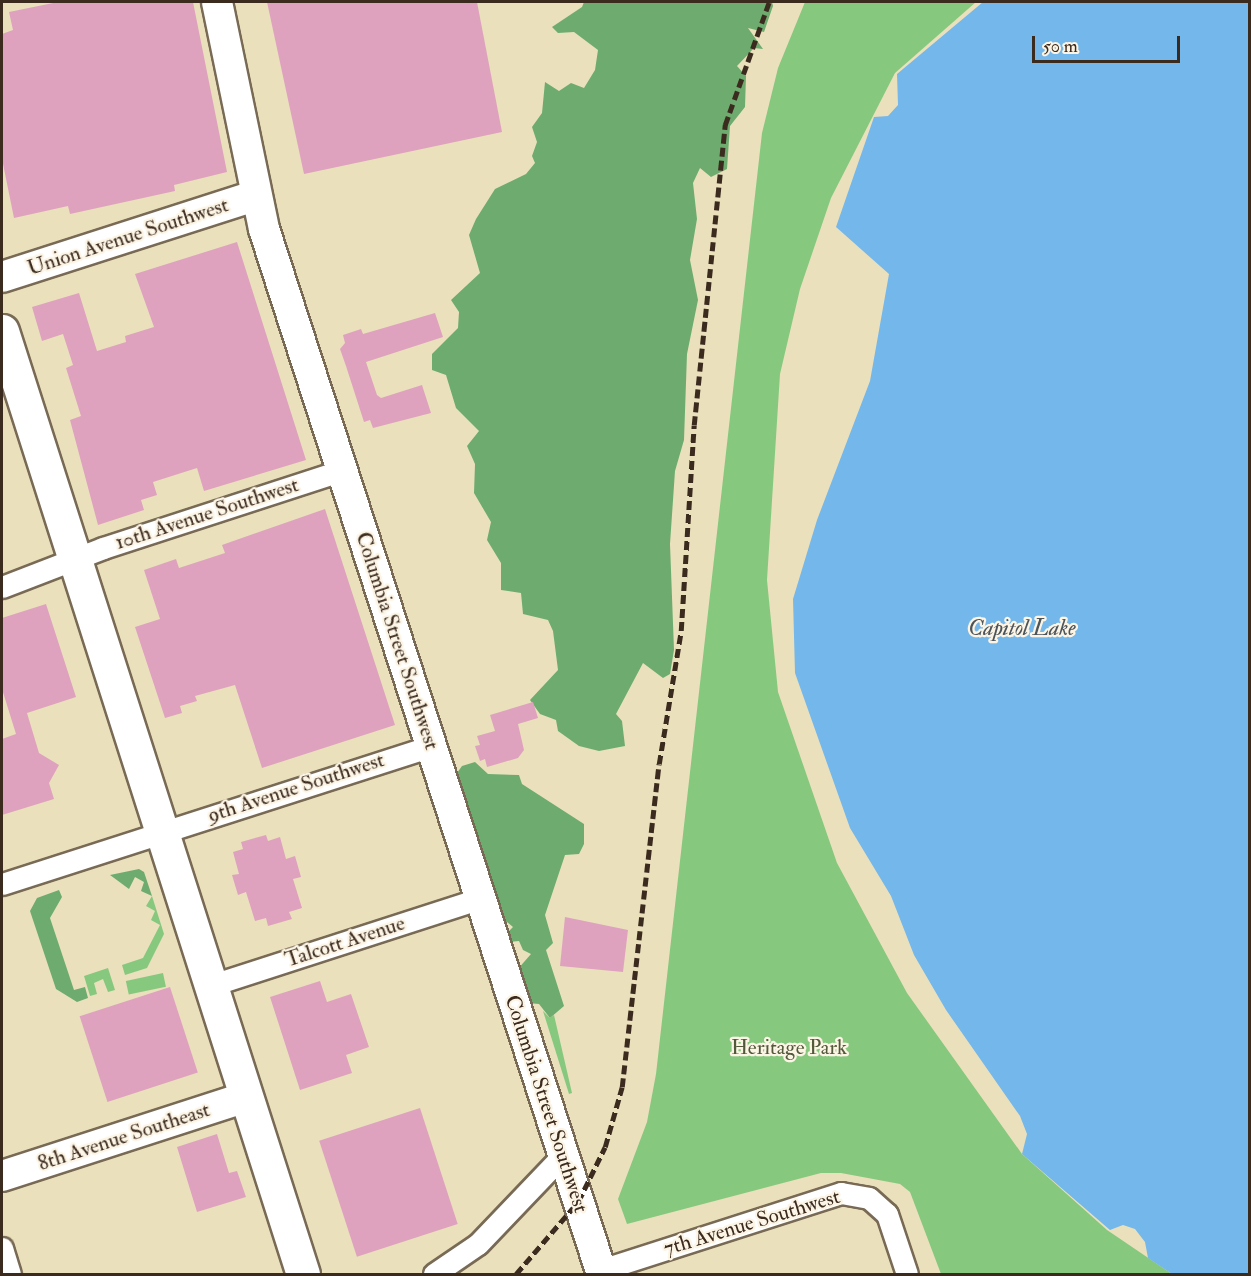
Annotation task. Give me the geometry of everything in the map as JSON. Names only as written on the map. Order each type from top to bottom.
[{"type":"main road","points":[[2,331],[303,1275]]},
{"type":"street","name":"Columbia Street Southwest","points":[[217,2],[254,196],[340,471],[432,746],[602,1272]]},
{"type":"street","name":"Union Avenue Southwest","points":[[2,277],[254,196]]},
{"type":"street","name":"10th Avenue Southwest","points":[[2,587],[340,471]]},
{"type":"street","name":"9th Avenue Southwest","points":[[2,884],[432,746]]},
{"type":"street","name":"Talcott Avenue","points":[[209,986],[481,898]]},
{"type":"street","name":"8th Avenue Southeast","points":[[2,1176],[246,1097]]},
{"type":"street","points":[[434,1275],[478,1244],[563,1155]]},
{"type":"street","name":"7th Avenue Southwest","points":[[602,1272],[841,1193],[869,1198],[887,1214],[907,1275]]},
{"type":"street","points":[[2,1248],[10,1275]]},
{"type":"green space","points":[[584,2],[772,2],[773,6],[764,32],[748,28],[763,49],[754,48],[737,66],[746,76],[745,107],[730,126],[727,169],[711,177],[700,168],[693,183],[697,219],[690,260],[698,300],[687,354],[684,440],[675,471],[670,544],[674,650],[670,674],[663,678],[643,663],[616,714],[622,721],[625,746],[599,751],[579,746],[558,731],[556,720],[540,714],[530,700],[558,670],[553,631],[548,620],[523,614],[521,593],[501,590],[501,563],[487,540],[491,522],[474,493],[475,464],[467,446],[479,431],[456,408],[446,375],[432,370],[432,354],[458,328],[459,312],[451,300],[480,273],[469,235],[476,219],[495,189],[526,174],[535,163],[532,156],[537,142],[532,127],[542,113],[545,82],[559,91],[571,83],[584,88],[595,70],[598,50],[574,32],[558,33],[552,27],[582,7]]},
{"type":"green space","name":"Heritage Park","points":[[805,2],[976,2],[895,73],[831,198],[800,289],[780,374],[767,580],[778,692],[837,863],[907,993],[1022,1154],[1107,1230],[1172,1274],[941,1274],[910,1192],[900,1184],[841,1173],[821,1173],[627,1224],[618,1199],[647,1122],[656,1074],[762,133],[778,68]]},
{"type":"green space","points":[[475,762],[488,774],[519,775],[522,784],[584,824],[584,844],[579,854],[565,855],[545,915],[553,943],[546,950],[564,1006],[550,1018],[539,1004],[527,1003],[517,970],[531,954],[523,950],[519,941],[509,942],[507,933],[513,927],[507,922],[491,922],[452,780],[462,766]]},
{"type":"green space","points":[[139,869],[144,872],[152,896],[141,891],[144,882],[135,877],[129,889],[110,875]]},
{"type":"green space","points":[[59,890],[62,897],[50,918],[74,990],[85,987],[88,998],[77,1002],[56,989],[30,911],[37,898]]},
{"type":"green space","points":[[152,896],[164,934],[147,968],[125,975],[122,965],[143,958],[160,925],[151,920],[155,911],[146,906]]},
{"type":"green space","points":[[108,968],[115,990],[108,992],[103,979],[94,983],[97,994],[90,996],[84,976]]},
{"type":"green space","points":[[163,973],[166,987],[129,995],[126,981]]},
{"type":"green space","points":[[543,1011],[550,1018],[554,1015],[572,1093],[569,1094]]},
{"type":"water","name":"Capitol Lake","points":[[983,2],[1249,2],[1249,1274],[1172,1274],[1148,1258],[1145,1242],[1135,1229],[1123,1225],[1110,1230],[1022,1154],[1027,1134],[1020,1116],[946,1010],[914,955],[891,896],[850,828],[795,673],[793,599],[817,520],[870,381],[889,274],[836,227],[874,117],[888,116],[898,105],[897,74]]},
{"type":"building","points":[[58,2],[193,2],[227,172],[174,185],[175,191],[70,214],[68,206],[14,218],[2,159],[2,34],[13,30],[9,12]]},
{"type":"building","points":[[267,2],[477,2],[502,132],[304,174]]},
{"type":"building","points":[[237,242],[306,460],[204,491],[197,468],[153,482],[157,495],[141,500],[144,510],[98,525],[70,420],[81,416],[66,368],[73,365],[63,334],[42,341],[32,307],[79,293],[97,351],[126,342],[125,336],[154,327],[135,274]]},
{"type":"building","points":[[435,313],[443,337],[366,362],[377,395],[381,398],[422,385],[431,413],[373,428],[370,420],[364,422],[340,349],[345,343],[343,335],[361,329],[363,334]]},
{"type":"building","points":[[325,509],[395,725],[262,768],[235,685],[195,696],[197,701],[180,706],[182,713],[165,718],[135,627],[160,619],[144,570],[176,559],[179,568],[225,553],[222,545]]},
{"type":"building","points":[[46,604],[76,697],[27,713],[39,753],[59,765],[49,783],[54,799],[2,815],[2,739],[16,734],[2,689],[2,618]]},
{"type":"building","points":[[533,702],[538,718],[518,724],[524,750],[518,758],[487,767],[485,759],[480,761],[475,746],[480,745],[477,736],[495,731],[490,715]]},
{"type":"building","points":[[266,835],[268,841],[280,837],[286,859],[295,856],[301,877],[293,879],[302,908],[289,912],[292,919],[268,926],[266,918],[255,921],[246,892],[238,895],[232,875],[239,874],[233,852],[243,849],[241,842]]},
{"type":"building","points":[[565,917],[628,930],[623,972],[560,966]]},
{"type":"building","points":[[320,981],[327,1002],[351,994],[369,1047],[346,1055],[352,1073],[300,1090],[270,997]]},
{"type":"building","points":[[170,987],[198,1073],[107,1102],[80,1016]]},
{"type":"building","points":[[420,1108],[458,1224],[357,1257],[319,1141]]},
{"type":"building","points":[[217,1134],[229,1173],[237,1171],[246,1197],[197,1212],[177,1147]]},
{"type":"railway","points":[[516,1274],[578,1202],[605,1147],[622,1087],[659,764],[681,631],[694,425],[725,125],[769,2]]}]
